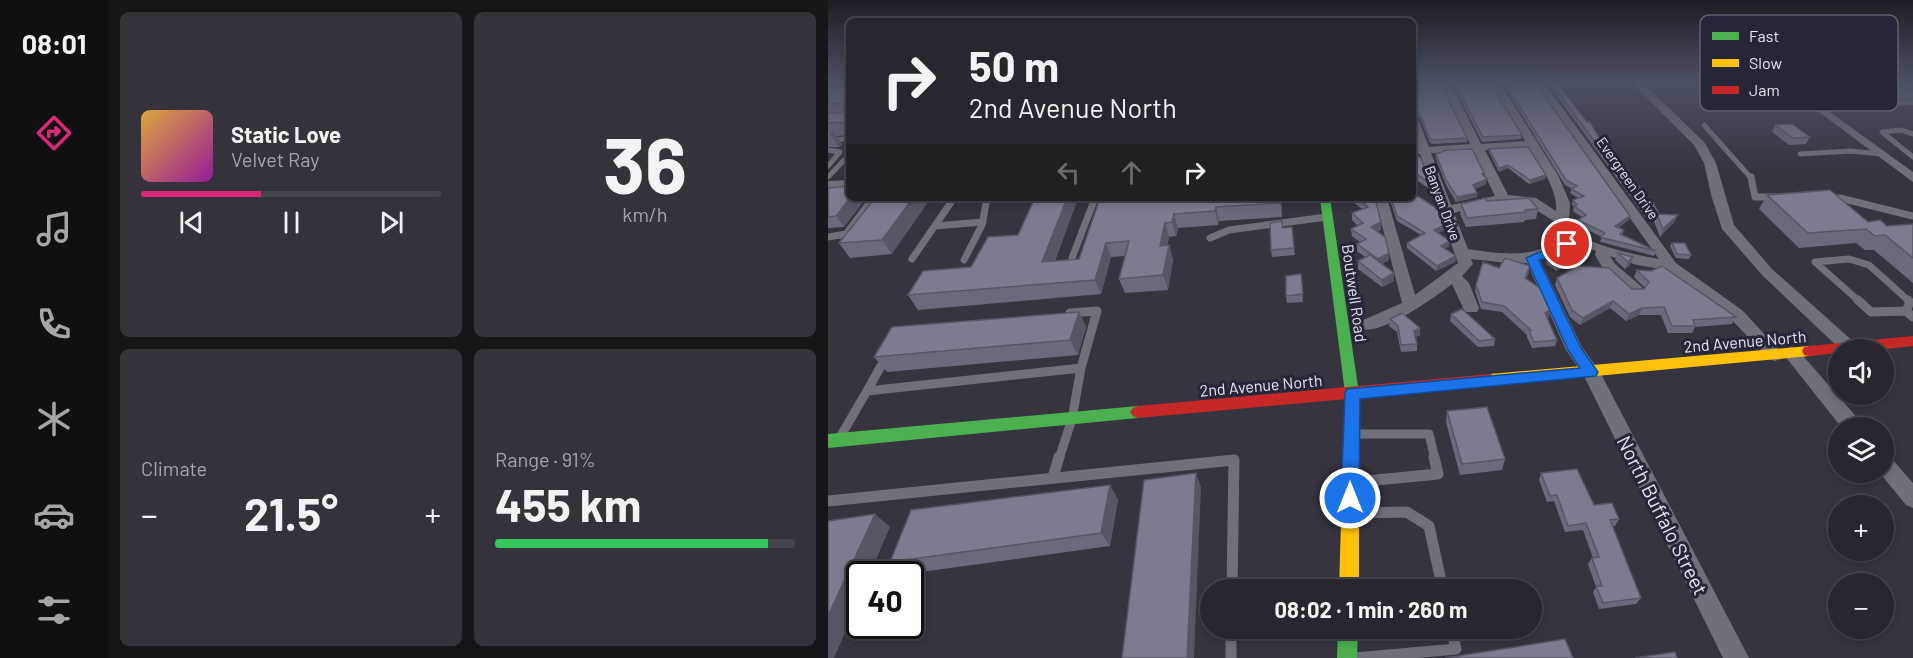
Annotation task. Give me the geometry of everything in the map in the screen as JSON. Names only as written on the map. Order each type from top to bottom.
[{"type":"street","points":[[1459,111],[1503,199]]},
{"type":"street","points":[[1511,111],[1552,175],[1563,203],[1562,220]]},
{"type":"street","name":"Evergreen Drive","points":[[1560,111],[1671,266]]},
{"type":"street","points":[[1666,111],[1699,142],[1710,163],[1727,226],[1767,272],[1840,339]]},
{"type":"street","points":[[1824,111],[1913,178]]},
{"type":"street","points":[[1418,150],[1531,144]]},
{"type":"street","name":"Banyan Drive","points":[[1418,150],[1461,253]]},
{"type":"street","points":[[829,184],[846,184]]},
{"type":"street","points":[[1445,211],[1472,203],[1503,199],[1531,201],[1562,220],[1576,238],[1603,251],[1671,266],[1736,314],[1783,354],[1843,417]]},
{"type":"street","name":"Boutwell Road","points":[[1326,201],[1352,393],[1349,579]]},
{"type":"street","points":[[1382,201],[1410,305]]},
{"type":"street","points":[[1461,253],[1501,259],[1532,258],[1556,251],[1576,238]]},
{"type":"street","points":[[1603,251],[1602,255],[1606,263],[1636,290]]},
{"type":"street","points":[[1367,325],[1410,305],[1452,276],[1466,264],[1461,253]]},
{"type":"street","name":"North Buffalo Street","points":[[1532,258],[1575,350],[1591,372],[1736,658]]},
{"type":"street","points":[[1452,276],[1461,283],[1471,308]]},
{"type":"street","name":"2nd Avenue North","points":[[1894,343],[1913,341]]},
{"type":"street","name":"2nd Avenue North","points":[[833,441],[1828,350]]},
{"type":"street","points":[[1894,476],[1913,498]]},
{"type":"street","points":[[1347,658],[1348,639]]},
{"type":"lane","points":[[1704,125],[1751,177],[1755,197],[1787,197]]},
{"type":"lane","points":[[1913,134],[1901,130],[1882,132],[1913,157]]},
{"type":"lane","points":[[828,140],[846,139]]},
{"type":"lane","points":[[828,150],[840,152],[828,166]]},
{"type":"lane","points":[[1800,154],[1850,151],[1881,154]]},
{"type":"lane","points":[[829,184],[846,159]]},
{"type":"lane","points":[[1819,198],[1840,198],[1913,216]]},
{"type":"lane","points":[[828,237],[846,234],[871,201]]},
{"type":"lane","points":[[912,259],[952,201]]},
{"type":"lane","points":[[964,260],[983,222],[986,201]]},
{"type":"lane","points":[[1072,258],[1094,201]]},
{"type":"lane","points":[[1210,238],[1229,230],[1328,216]]},
{"type":"lane","points":[[935,225],[983,222]]},
{"type":"lane","points":[[1849,259],[1869,265],[1910,302],[1909,314],[1871,312],[1815,262],[1849,259]]},
{"type":"lane","points":[[1053,477],[1072,419],[1081,368],[1097,311],[1063,314]]},
{"type":"lane","points":[[833,441],[867,391],[892,346]]},
{"type":"lane","points":[[867,391],[1081,368]]},
{"type":"lane","points":[[1349,482],[1438,474],[1430,435],[1351,434]]},
{"type":"lane","points":[[828,501],[1234,460],[1232,579]]},
{"type":"lane","points":[[1350,513],[1407,512],[1429,526],[1441,579]]},
{"type":"lane","points":[[1231,658],[1232,639]]},
{"type":"lane","points":[[1355,658],[1456,649],[1454,639]]},
{"type":"building","points":[[846,111],[846,122],[828,123],[828,113]]},
{"type":"building","points":[[1416,111],[1454,111],[1467,138],[1430,139],[1420,114]]},
{"type":"building","points":[[1469,111],[1507,111],[1522,135],[1483,137]]},
{"type":"building","points":[[1522,111],[1555,111],[1630,216],[1615,226],[1624,230],[1620,234],[1656,251],[1603,238],[1601,237],[1605,233],[1578,220],[1586,215],[1574,206],[1577,205],[1573,200],[1584,196],[1571,189],[1577,186],[1566,180]]},
{"type":"building","points":[[1572,111],[1578,111],[1587,122],[1590,122],[1598,136],[1609,148],[1612,148],[1622,168],[1626,168],[1649,201],[1652,201],[1659,214],[1648,214]]},
{"type":"building","points":[[1792,124],[1810,137],[1793,138],[1775,125]]},
{"type":"building","points":[[1528,147],[1546,175],[1530,180],[1508,165],[1499,168],[1489,149]]},
{"type":"building","points":[[1472,149],[1484,173],[1482,174],[1487,179],[1473,185],[1477,193],[1457,197],[1446,180],[1436,154],[1447,150]]},
{"type":"building","points":[[1416,155],[1421,158],[1430,183],[1416,174]]},
{"type":"building","points":[[846,186],[848,201],[836,216],[828,217],[828,188]]},
{"type":"building","points":[[1830,190],[1868,222],[1880,220],[1887,226],[1913,224],[1913,258],[1885,235],[1875,236],[1866,229],[1808,233],[1767,195]]},
{"type":"building","points":[[1416,195],[1439,210],[1444,225],[1434,230],[1450,241],[1441,246],[1456,256],[1437,266],[1407,243],[1425,233],[1397,216],[1392,201],[1416,201]]},
{"type":"building","points":[[1485,198],[1487,201],[1529,198],[1538,209],[1467,218],[1461,204]]},
{"type":"building","points":[[873,201],[911,201],[882,240],[839,243]]},
{"type":"building","points":[[1034,201],[1066,201],[1042,262],[1079,259],[1099,201],[1280,201],[1280,203],[1216,207],[1215,211],[1174,214],[1172,222],[1165,223],[1160,246],[1169,245],[1163,275],[1119,279],[1129,241],[1106,243],[1095,280],[908,295],[923,271],[971,267],[988,237],[1018,235]]},
{"type":"building","points":[[1361,201],[1376,201],[1381,222],[1371,227],[1385,237],[1389,253],[1378,259],[1357,244],[1366,239],[1351,229],[1363,223],[1352,213],[1368,207]]},
{"type":"building","points":[[1657,214],[1678,215],[1663,229]]},
{"type":"building","points":[[1282,221],[1282,228],[1292,227],[1294,248],[1271,250],[1270,223]]},
{"type":"building","points":[[1672,243],[1685,243],[1691,255],[1677,254]]},
{"type":"building","points":[[1559,252],[1571,258],[1558,267],[1547,260]]},
{"type":"building","points":[[1618,253],[1633,257],[1628,262]]},
{"type":"building","points":[[1370,255],[1394,273],[1382,280],[1358,261]]},
{"type":"building","points":[[1505,258],[1530,266],[1525,278],[1541,289],[1550,310],[1545,313],[1557,340],[1534,342],[1529,330],[1531,330],[1504,306],[1482,302],[1476,285],[1483,262],[1499,268]]},
{"type":"building","points":[[1577,266],[1609,268],[1632,289],[1644,289],[1649,282],[1637,270],[1651,271],[1662,266],[1736,317],[1693,320],[1695,326],[1672,326],[1664,307],[1642,308],[1629,314],[1613,301],[1583,318],[1572,310],[1557,278]]},
{"type":"building","points":[[1301,274],[1303,294],[1286,296],[1286,276]]},
{"type":"building","points":[[1462,309],[1495,339],[1479,341],[1451,314]]},
{"type":"building","points":[[1079,312],[1070,340],[874,357],[892,327]]},
{"type":"building","points":[[1402,313],[1420,328],[1414,331],[1417,344],[1401,345],[1398,326],[1390,319]]},
{"type":"building","points":[[1487,407],[1505,459],[1462,464],[1447,411]]},
{"type":"building","points":[[1577,469],[1594,505],[1612,503],[1619,519],[1610,520],[1641,598],[1603,603],[1596,586],[1602,586],[1592,558],[1599,557],[1586,523],[1568,526],[1557,495],[1550,496],[1541,473]]},
{"type":"building","points":[[1196,473],[1187,658],[1122,658],[1144,480]]},
{"type":"building","points":[[1110,485],[1101,533],[890,561],[911,510]]},
{"type":"building","points":[[875,514],[853,561],[846,561],[846,577],[828,616],[828,521]]},
{"type":"building","points":[[1565,639],[1573,658],[1445,658]]},
{"type":"building","points":[[1675,652],[1677,658],[1635,658]]},
{"type":"traffic: fast","points":[[1325,201],[1352,393],[1351,456]]},
{"type":"traffic: fast","points":[[828,441],[1138,412]]},
{"type":"traffic: fast","points":[[1347,658],[1348,639]]},
{"type":"traffic: slow","points":[[1490,380],[1809,351]]},
{"type":"traffic: slow","points":[[1349,579],[1351,456]]},
{"type":"traffic: jam","points":[[1809,351],[1913,341]]},
{"type":"traffic: jam","points":[[1138,412],[1490,380]]},
{"type":"route","points":[[1350,498],[1352,393],[1591,372],[1575,350],[1532,258],[1549,254],[1567,244]]}]
